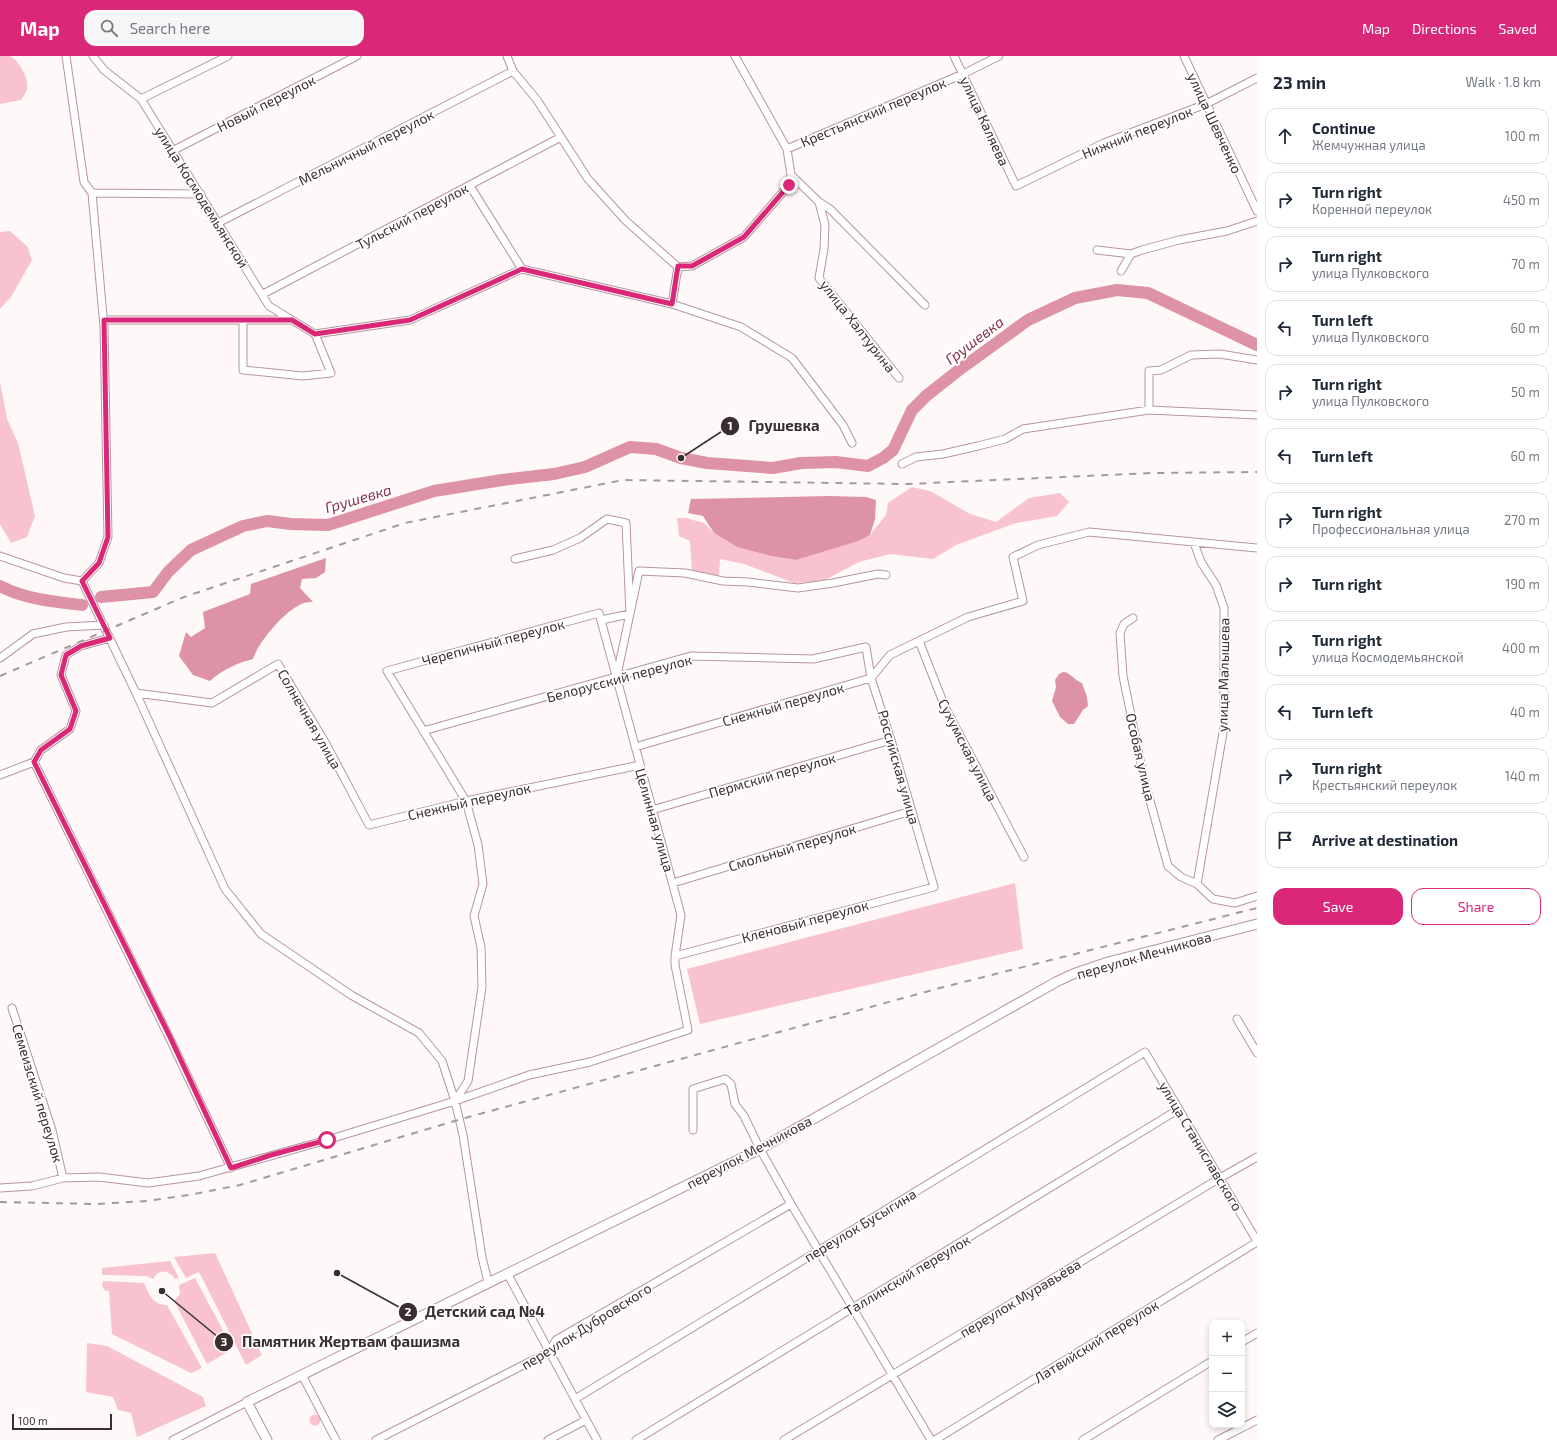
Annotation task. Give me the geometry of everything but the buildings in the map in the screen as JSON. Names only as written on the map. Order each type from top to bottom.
[{"type":"street","points":[[66,56],[84,182],[92,193],[104,320],[108,537],[99,563],[82,581]]},
{"type":"street","name":"улица Космодемьянской","points":[[93,56],[104,70],[140,99],[174,150],[270,306],[315,334]]},
{"type":"street","points":[[140,99],[228,56]]},
{"type":"street","name":"Новый переулок","points":[[174,150],[357,56]]},
{"type":"street","points":[[507,56],[513,71],[537,100],[588,179],[626,221],[678,266],[692,266],[744,237],[789,185],[792,175],[820,202],[830,209],[925,305]]},
{"type":"street","points":[[735,56],[787,149]]},
{"type":"street","name":"улица Каляева","points":[[954,56],[1016,186]]},
{"type":"street","name":"Крестьянский переулок","points":[[792,175],[787,149],[963,74],[999,56]]},
{"type":"street","name":"улица Шевченко","points":[[1184,56],[1257,211]]},
{"type":"street","name":"Мельничный переулок","points":[[218,223],[513,71]]},
{"type":"street","name":"Нижний переулок","points":[[1016,186],[1104,143],[1206,104],[1257,78]]},
{"type":"street","name":"Тульский переулок","points":[[262,294],[561,138]]},
{"type":"street","points":[[470,186],[522,269]]},
{"type":"street","points":[[92,193],[201,194]]},
{"type":"street","name":"улица Халтурина","points":[[820,202],[825,225],[824,249],[819,278],[899,378]]},
{"type":"street","points":[[1097,250],[1132,254],[1158,246],[1227,231],[1257,221]]},
{"type":"street","points":[[1121,271],[1132,254]]},
{"type":"street","points":[[672,304],[678,266]]},
{"type":"street","points":[[244,320],[243,370],[303,376],[331,373],[315,334],[410,320],[522,269],[672,304],[741,327],[792,358],[843,425],[852,443]]},
{"type":"street","points":[[104,320],[292,320]]},
{"type":"street","points":[[1149,410],[1149,371],[1161,370],[1191,355],[1206,353],[1257,360]]},
{"type":"street","points":[[902,464],[916,457],[943,454],[1005,439],[1023,429],[1149,410],[1257,415]]},
{"type":"street","points":[[515,558],[553,550],[580,538],[608,519],[626,523],[630,614]]},
{"type":"street","points":[[871,678],[890,655],[968,617],[1023,601],[1013,557],[1038,545],[1089,532],[1257,548]]},
{"type":"street","name":"улица Малышева","points":[[1194,543],[1202,562],[1216,585],[1224,608],[1224,728],[1197,884]]},
{"type":"street","points":[[0,556],[64,578],[82,581]]},
{"type":"street","points":[[616,678],[639,571],[685,574],[723,581],[748,582],[798,588],[834,584],[878,574],[886,575]]},
{"type":"street","points":[[82,581],[136,693],[225,889],[261,934],[351,995],[419,1033],[442,1061],[455,1101],[463,1135],[482,1257],[488,1282]]},
{"type":"street","name":"Черепичный переулок","points":[[423,732],[387,671],[600,617],[630,614]]},
{"type":"street","name":"Целинная улица","points":[[455,1101],[529,1075],[590,1062],[688,1030],[675,956],[681,915],[600,617]]},
{"type":"street","name":"Особая улица","points":[[1133,618],[1124,624],[1120,633],[1124,676],[1144,778],[1168,866],[1181,877],[1197,884],[1213,899],[1235,902],[1257,896]]},
{"type":"street","points":[[0,658],[33,634],[66,627],[104,625]]},
{"type":"street","points":[[0,775],[34,762],[41,750],[70,729],[76,711],[61,675],[66,655],[81,646],[110,638]]},
{"type":"street","name":"Сухумская улица","points":[[919,641],[945,707],[1024,857]]},
{"type":"street","name":"Белорусский переулок","points":[[423,732],[691,656],[813,659],[866,647]]},
{"type":"street","name":"Российская улица","points":[[866,647],[871,678],[892,740],[911,811],[934,887]]},
{"type":"street","name":"Солнечная улица","points":[[136,693],[212,702],[278,664],[325,742],[369,825]]},
{"type":"street","name":"Снежный переулок","points":[[635,747],[871,678]]},
{"type":"street","points":[[0,1188],[32,1186],[63,1178],[99,1177],[148,1183],[199,1176],[231,1168],[455,1101],[468,1081],[482,987],[481,947],[474,916],[483,884],[478,845],[466,801],[423,732]]},
{"type":"street","name":"Пермский переулок","points":[[652,810],[892,740]]},
{"type":"street","points":[[34,762],[170,1037],[231,1168]]},
{"type":"street","name":"Снежный переулок","points":[[369,825],[466,801],[640,765]]},
{"type":"street","name":"Смольный переулок","points":[[673,883],[911,811]]},
{"type":"street","name":"Кленовый переулок","points":[[675,956],[934,887]]},
{"type":"street","name":"переулок Мечникова","points":[[247,1402],[760,1149],[1056,982],[1073,974],[1108,962],[1257,924]]},
{"type":"street","name":"Семеизский переулок","points":[[12,1008],[52,1130],[63,1178]]},
{"type":"street","points":[[1237,1019],[1257,1053]]},
{"type":"street","name":"улица Станиславского","points":[[1145,1052],[1257,1242]]},
{"type":"street","name":"переулок Бусыгина","points":[[575,1399],[1145,1052]]},
{"type":"street","points":[[693,1130],[693,1089],[725,1079],[731,1084],[736,1104],[744,1116],[760,1149],[791,1204],[854,1307],[931,1440]]},
{"type":"street","name":"Таллинский переулок","points":[[636,1440],[1179,1109]]},
{"type":"street","name":"переулок Муравьёва","points":[[784,1440],[1257,1157]]},
{"type":"street","name":"переулок Дубровского","points":[[376,1440],[549,1352],[556,1340],[791,1204]]},
{"type":"street","name":"Латвийский переулок","points":[[935,1440],[1257,1242]]},
{"type":"street","points":[[507,1273],[597,1440]]},
{"type":"street","points":[[1245,1340],[1257,1333]]},
{"type":"street","points":[[1083,1440],[1209,1363]]},
{"type":"street","points":[[302,1375],[336,1440]]},
{"type":"street","points":[[173,1440],[247,1402],[267,1440]]},
{"type":"street","points":[[548,1440],[586,1420]]},
{"type":"street","points":[[1218,1440],[1257,1420]]},
{"type":"shaded area","points":[[0,56],[10,56],[14,58],[25,75],[27,80],[27,89],[21,100],[0,104]]},
{"type":"shaded area","points":[[10,231],[27,246],[32,260],[11,297],[0,309],[0,232]]},
{"type":"shaded area","points":[[0,382],[7,419],[18,443],[35,516],[27,537],[11,543],[0,524]]},
{"type":"shaded area","points":[[912,487],[930,491],[970,514],[996,522],[1029,498],[1060,493],[1069,502],[1057,516],[1016,523],[956,545],[933,559],[890,554],[859,562],[823,581],[794,583],[744,564],[720,559],[719,576],[692,571],[690,541],[679,536],[677,518],[686,518],[704,523],[714,533],[737,547],[771,556],[796,560],[870,535],[886,515],[888,503]]},
{"type":"shaded area","points":[[829,496],[866,497],[876,500],[875,519],[870,535],[858,541],[796,560],[771,556],[737,547],[714,533],[703,516],[688,513],[691,499]]},
{"type":"shaded area","points":[[326,558],[325,572],[316,578],[302,579],[300,588],[313,602],[297,606],[282,618],[267,635],[253,659],[230,667],[210,681],[193,675],[179,656],[186,632],[191,637],[205,628],[203,612],[250,594],[251,584]]},
{"type":"shaded area","points":[[1063,672],[1068,673],[1082,683],[1087,697],[1088,706],[1083,710],[1074,724],[1068,724],[1060,717],[1052,701],[1056,687],[1055,680],[1059,674]]},
{"type":"shaded area","points":[[1015,883],[1023,949],[700,1024],[687,969]]},
{"type":"shaded area","points":[[215,1253],[262,1355],[246,1365],[199,1272],[186,1278],[174,1257]]},
{"type":"shaded area","points":[[170,1261],[179,1278],[175,1279],[167,1272],[158,1273],[153,1279],[146,1276],[102,1275],[102,1268]]},
{"type":"shaded area","points":[[195,1278],[233,1349],[207,1364],[174,1301],[180,1294],[179,1285]]},
{"type":"shaded area","points":[[103,1281],[144,1283],[155,1301],[162,1305],[167,1305],[202,1368],[191,1373],[112,1334],[109,1291],[104,1290],[102,1285]]},
{"type":"shaded area","points":[[87,1343],[107,1346],[203,1397],[206,1406],[137,1437],[131,1413],[118,1410],[113,1397],[86,1392]]},
{"type":"shaded area","points":[[315,1414],[319,1416],[321,1420],[319,1424],[315,1426],[311,1424],[309,1420],[311,1416]]},
{"type":"waterway","name":"Грушевка","points":[[101,597],[153,592],[168,572],[191,550],[243,526],[267,521],[291,524],[328,525],[434,491],[502,480],[554,474],[585,467],[630,447],[656,449],[681,458],[707,463],[773,468],[801,463],[836,462],[868,466],[883,458],[893,450],[912,410],[926,396],[1028,320],[1075,298],[1117,290],[1148,293],[1257,345]]},
{"type":"waterway","name":"Грушевка","points":[[0,586],[30,597],[82,605]]},
{"type":"railway","points":[[0,676],[184,597],[405,523],[623,480],[907,484],[1152,473],[1257,472]]},
{"type":"railway","points":[[0,1202],[97,1204],[147,1201],[189,1195],[240,1185],[465,1118],[940,988],[1257,908]]},
{"type":"place","name":"Грушевка","points":[[681,458]]},
{"type":"place","name":"Детский сад №4","points":[[337,1273]]},
{"type":"place","name":"Памятник Жертвам фашизма","points":[[162,1291]]},
{"type":"route","points":[[327,1140],[271,1155],[231,1168],[170,1037],[34,762],[41,750],[70,729],[76,711],[61,675],[66,655],[81,646],[110,638],[82,581],[99,563],[108,537],[104,320],[292,320],[315,334],[410,320],[522,269],[672,304],[678,266],[692,266],[744,237],[789,185]]}]
